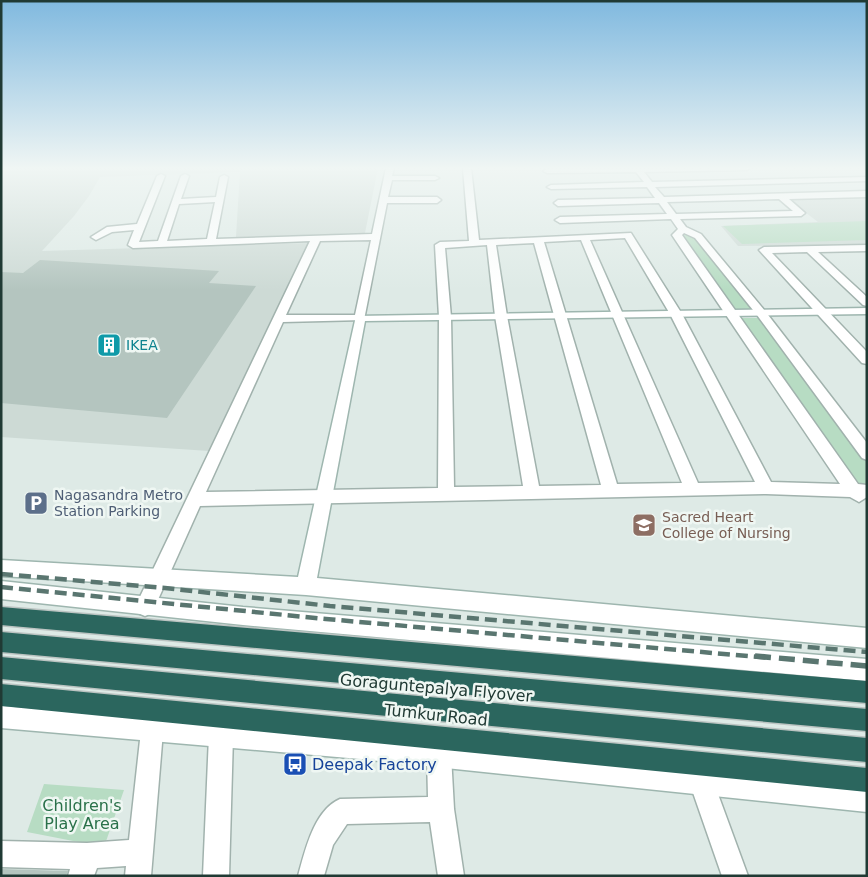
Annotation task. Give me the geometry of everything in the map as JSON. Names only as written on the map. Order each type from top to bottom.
[{"type":"highway","points":[[1,616],[867,692]]},
{"type":"highway","name":"Goraguntepalya Flyover","points":[[1,642],[867,720]]},
{"type":"highway","name":"Goraguntepalya Flyover","points":[[1,668],[867,750]]},
{"type":"highway","name":"Tumkur Road","points":[[1,695],[867,780]]},
{"type":"street","points":[[147,209],[133,246],[376,237]]},
{"type":"street","points":[[161,245],[174,209]]},
{"type":"street","points":[[211,242],[218,209]]},
{"type":"street","points":[[306,586],[381,209]]},
{"type":"street","points":[[470,209],[474,243]]},
{"type":"street","points":[[667,209],[683,229],[698,236],[761,313],[867,454]]},
{"type":"street","points":[[560,220],[802,213],[797,209]]},
{"type":"street","points":[[96,238],[110,229],[140,227]]},
{"type":"street","points":[[683,229],[677,235],[730,313],[867,500]]},
{"type":"street","points":[[446,495],[445,316],[440,245],[628,236],[676,314],[766,488]]},
{"type":"street","points":[[145,607],[316,238]]},
{"type":"street","points":[[584,238],[693,490]]},
{"type":"street","points":[[538,240],[611,491]]},
{"type":"street","points":[[491,242],[501,316],[532,493]]},
{"type":"street","points":[[809,249],[867,303]]},
{"type":"street","points":[[867,256],[862,249],[764,250],[867,360]]},
{"type":"street","points":[[277,319],[867,311]]},
{"type":"street","points":[[195,499],[766,488],[860,491]]},
{"type":"street","points":[[1,568],[306,586],[867,638]]},
{"type":"street","points":[[1,590],[145,607],[867,670]]},
{"type":"street","points":[[1,717],[440,755],[867,800]]},
{"type":"street","points":[[1,854],[84,866],[140,864],[152,730]]},
{"type":"street","points":[[216,876],[220,736]]},
{"type":"street","points":[[440,755],[440,809],[450,876]]},
{"type":"street","points":[[702,784],[735,876]]},
{"type":"street","points":[[311,876],[322,839],[340,812],[440,809]]},
{"type":"shaded area","name":"IKEA","points":[[1,209],[79,209],[42,251],[309,243],[209,451],[1,437]]},
{"type":"shaded area","name":"IKEA","points":[[238,209],[370,209],[365,233],[236,237]]},
{"type":"shaded area","points":[[801,209],[867,209],[867,245],[738,246],[721,226],[818,222]]},
{"type":"green space","points":[[867,221],[867,240],[742,244],[723,226]]},
{"type":"green space","points":[[686,232],[697,237],[754,309],[732,310],[683,237]]},
{"type":"green space","points":[[737,318],[762,318],[867,460],[867,487],[853,487]]},
{"type":"green space","name":"Children's Play Area","points":[[44,784],[124,790],[104,847],[27,832]]},
{"type":"building","name":"IKEA","points":[[40,260],[219,271],[209,283],[256,286],[167,418],[1,403],[1,272],[23,273]]},
{"type":"building","points":[[1,869],[68,871],[66,876],[1,876]]},
{"type":"railway","points":[[1,574],[165,588],[330,606],[867,652]]},
{"type":"railway","points":[[1,587],[326,619],[770,658]]},
{"type":"railway","points":[[755,656],[867,666]]},
{"type":"place","name":"IKEA","points":[[109,345]]},
{"type":"place","name":"Nagasandra Metro Station Parking","points":[[36,503]]},
{"type":"place","name":"Sacred Heart College of Nursing","points":[[644,525]]},
{"type":"place","name":"Deepak Factory","points":[[295,764]]}]
